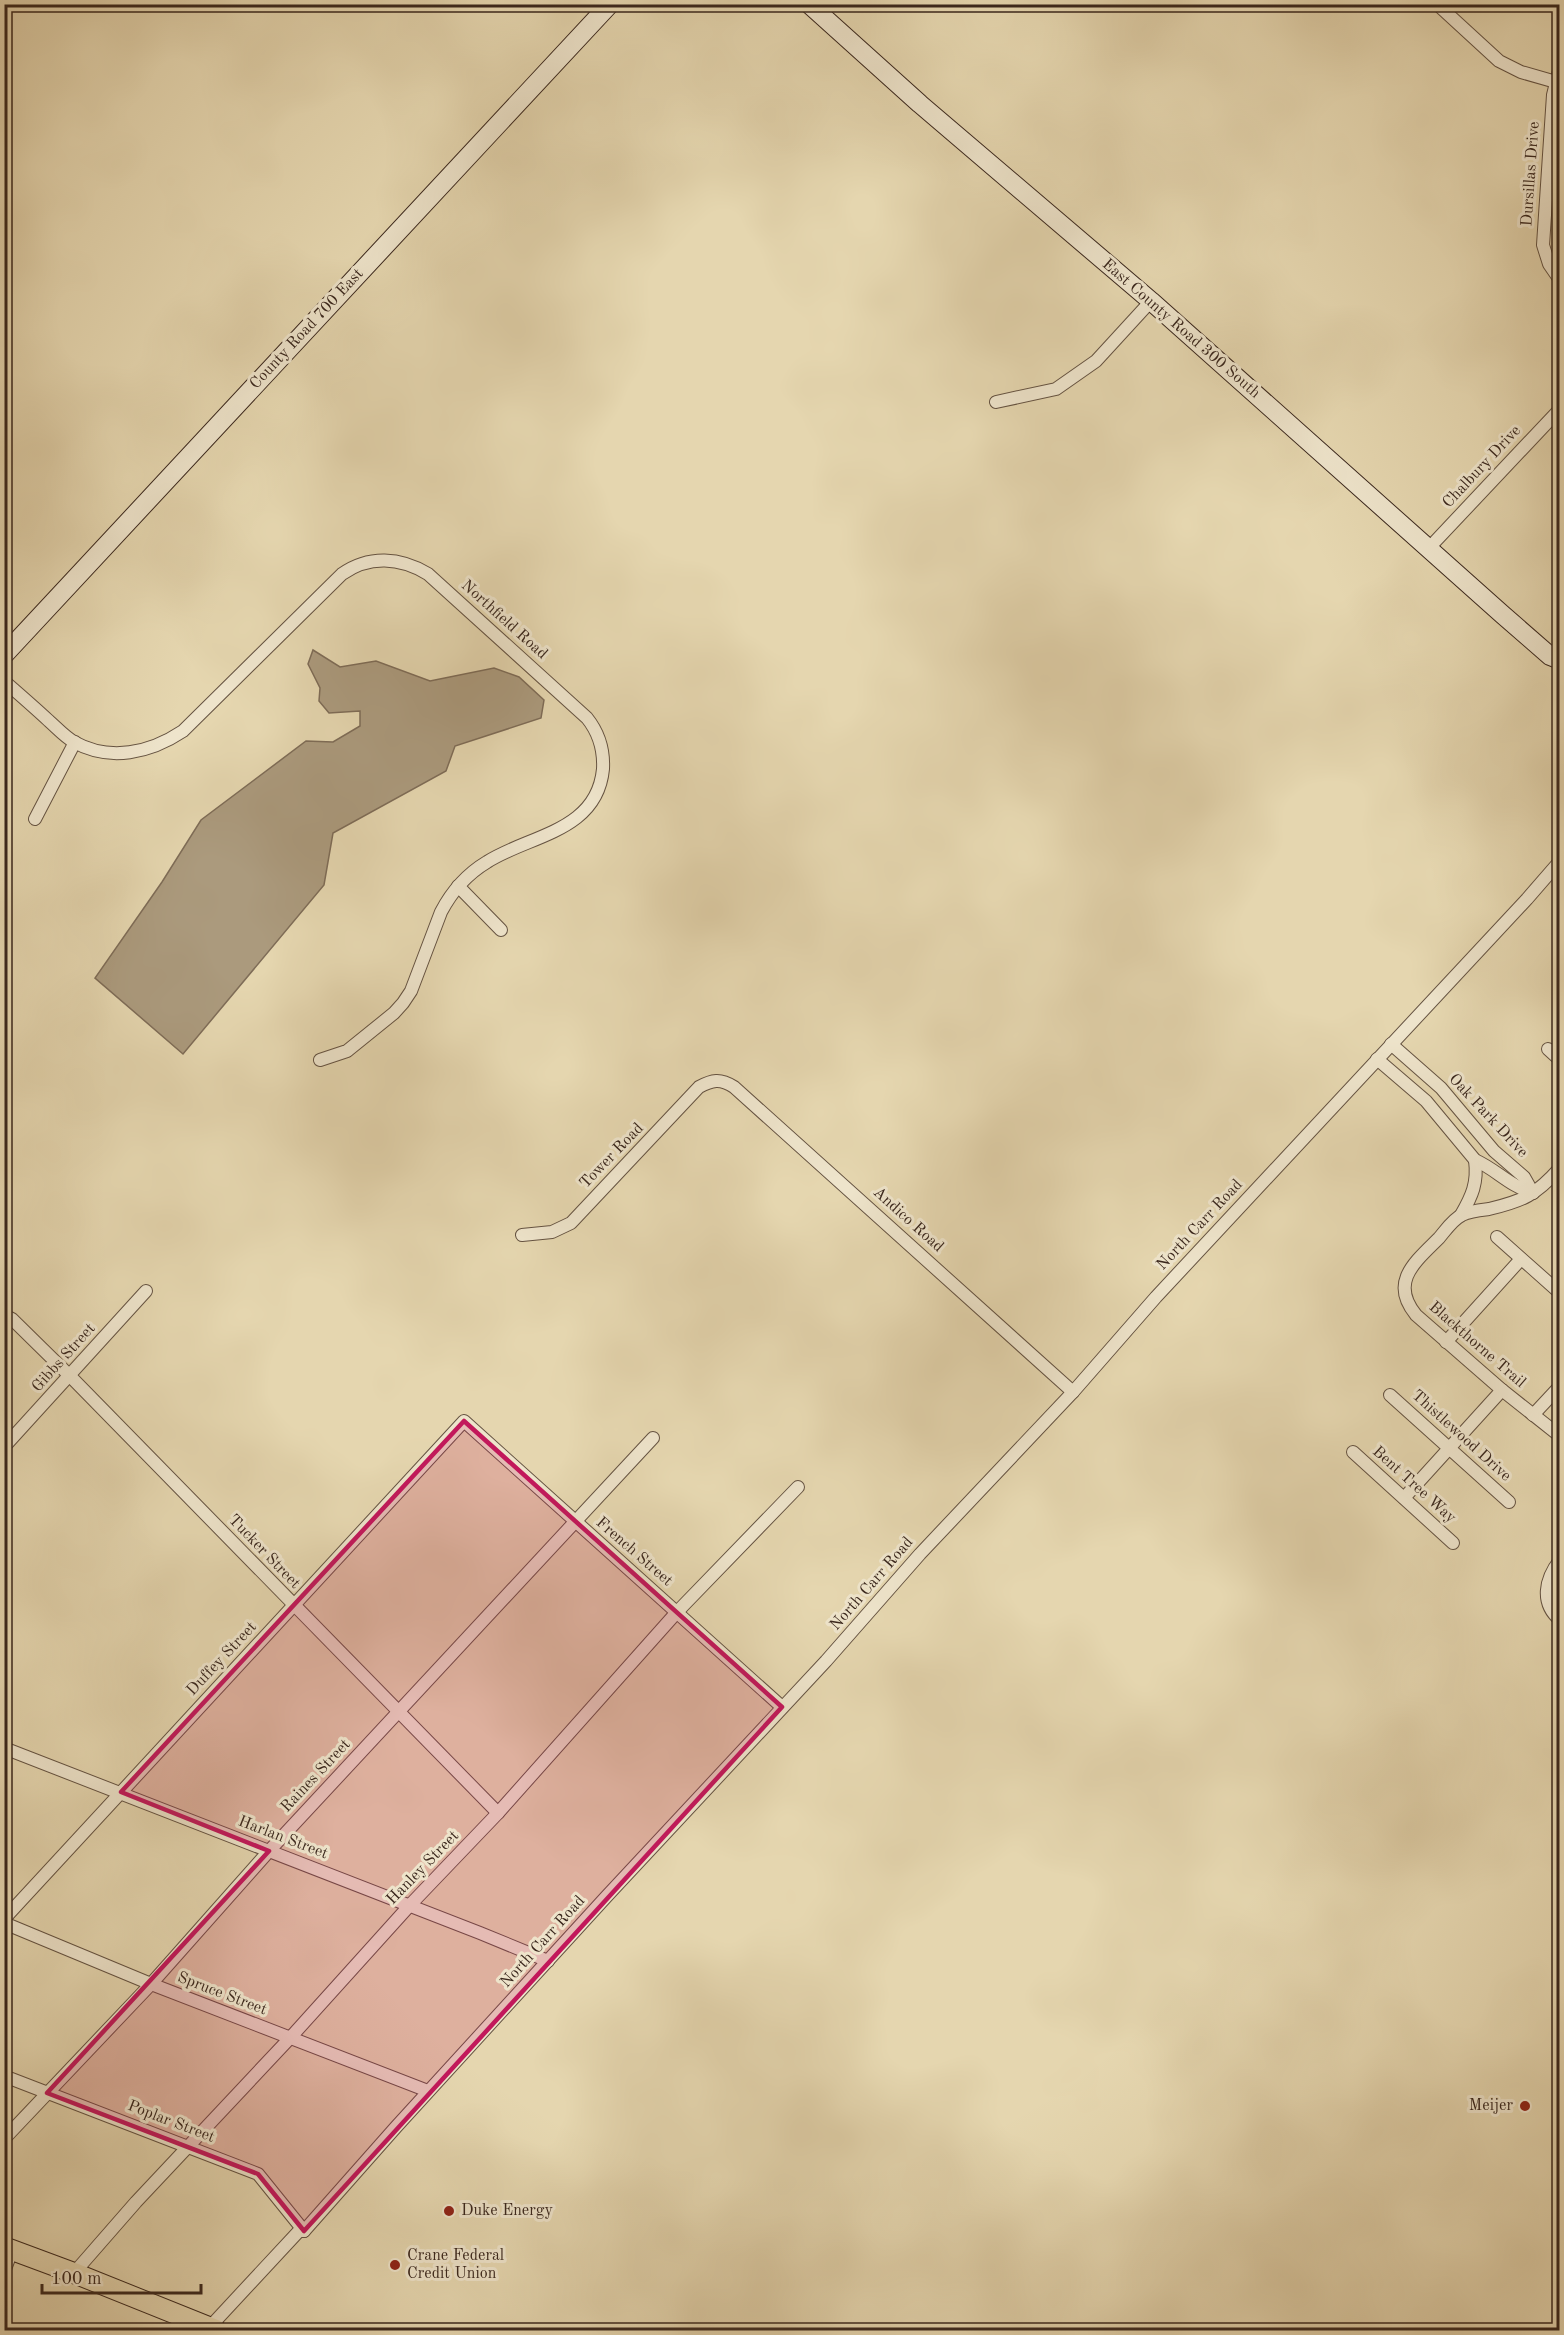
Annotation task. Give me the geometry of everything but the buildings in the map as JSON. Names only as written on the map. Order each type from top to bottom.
[{"type":"main road","points":[[8,2248],[75,2273],[210,2330]]},
{"type":"street","name":"County Road 700 East","points":[[4,655],[610,4]]},
{"type":"street","name":"East County Road 300 South","points":[[809,4],[920,104],[1151,301],[1555,658],[1554,668],[1560,674]]},
{"type":"street","points":[[1437,4],[1499,61],[1521,72],[1556,82]]},
{"type":"street","name":"Dursillas Drive","points":[[1560,67],[1553,95],[1543,245],[1550,264],[1560,280]]},
{"type":"street","points":[[996,402],[1056,389],[1096,361],[1151,301]]},
{"type":"street","name":"Chalbury Drive","points":[[1429,548],[1560,409]]},
{"type":"street","name":"Northfield Road","points":[[4,681],[75,742],[98,751],[126,753],[156,747],[183,731],[342,574],[359,564],[392,560],[411,565],[428,574],[593,725],[603,752],[602,778],[597,792],[584,812],[554,832],[489,860],[476,869],[458,886],[441,912],[411,991],[403,1004],[347,1051],[320,1060]]},
{"type":"street","points":[[35,819],[75,742]]},
{"type":"street","name":"North Carr Road","points":[[210,2330],[299,2231],[304,2231],[428,2091],[826,1661],[920,1554],[1073,1392],[1156,1296],[1560,861]]},
{"type":"street","points":[[458,886],[501,930]]},
{"type":"street","name":"Oak Park Drive","points":[[1391,1044],[1441,1088],[1494,1151],[1524,1177],[1533,1193]]},
{"type":"street","points":[[1548,1049],[1560,1060]]},
{"type":"street","name":"Oak Park Drive","points":[[1377,1059],[1426,1101],[1475,1160],[1486,1165],[1516,1188],[1533,1193]]},
{"type":"street","name":"Andico Road","points":[[715,1080],[734,1087],[1073,1392]]},
{"type":"street","name":"Tower Road","points":[[522,1235],[552,1232],[571,1223],[699,1088],[715,1080]]},
{"type":"street","points":[[1461,1215],[1476,1184],[1475,1160]]},
{"type":"street","points":[[1461,1215],[1518,1202],[1547,1182],[1560,1168]]},
{"type":"street","name":"Blackthorne Trail","points":[[1461,1215],[1413,1265],[1406,1278],[1405,1293],[1409,1306],[1446,1342],[1560,1436]]},
{"type":"street","points":[[1497,1237],[1560,1293]]},
{"type":"street","points":[[1446,1342],[1521,1259]]},
{"type":"street","name":"Gibbs Street","points":[[4,1447],[146,1292]]},
{"type":"street","name":"Tucker Street","points":[[4,1315],[12,1319],[70,1376],[498,1813]]},
{"type":"street","points":[[1533,1415],[1560,1386]]},
{"type":"street","points":[[1404,1498],[1502,1390]]},
{"type":"street","name":"Thistlewood Drive","points":[[1390,1395],[1509,1502]]},
{"type":"street","name":"Duffey Street","points":[[4,1921],[464,1421]]},
{"type":"street","name":"French Street","points":[[464,1421],[782,1707]]},
{"type":"street","name":"Raines Street","points":[[4,2139],[151,1984],[269,1851],[653,1438]]},
{"type":"street","name":"Bent Tree Way","points":[[1353,1452],[1453,1542]]},
{"type":"street","name":"Hanley Street","points":[[75,2273],[128,2210],[190,2147],[410,1905],[498,1813],[677,1612],[798,1488]]},
{"type":"street","points":[[1560,1560],[1547,1583],[1546,1597],[1551,1613],[1560,1620]]},
{"type":"street","name":"Harlan Street","points":[[4,1748],[410,1905],[548,1961]]},
{"type":"street","name":"Spruce Street","points":[[4,1921],[151,1984],[428,2091]]},
{"type":"street","name":"Poplar Street","points":[[4,2076],[258,2174],[304,2231]]},
{"type":"street","points":[[4,2272],[8,2248]]},
{"type":"highlighted area","points":[[464,1421],[782,1707],[304,2231],[258,2174],[47,2093],[269,1851],[121,1792]]},
{"type":"shaded area","points":[[313,650],[340,667],[376,661],[430,681],[494,668],[519,677],[544,700],[541,718],[455,746],[446,771],[333,833],[324,885],[183,1054],[95,978],[162,882],[201,820],[306,741],[333,742],[360,726],[360,711],[329,713],[319,701],[320,688],[308,664]]},
{"type":"place","name":"Meijer","points":[[1525,2106]]},
{"type":"place","name":"Duke Energy","points":[[449,2211]]},
{"type":"place","name":"Crane Federal Credit Union","points":[[395,2265]]}]
